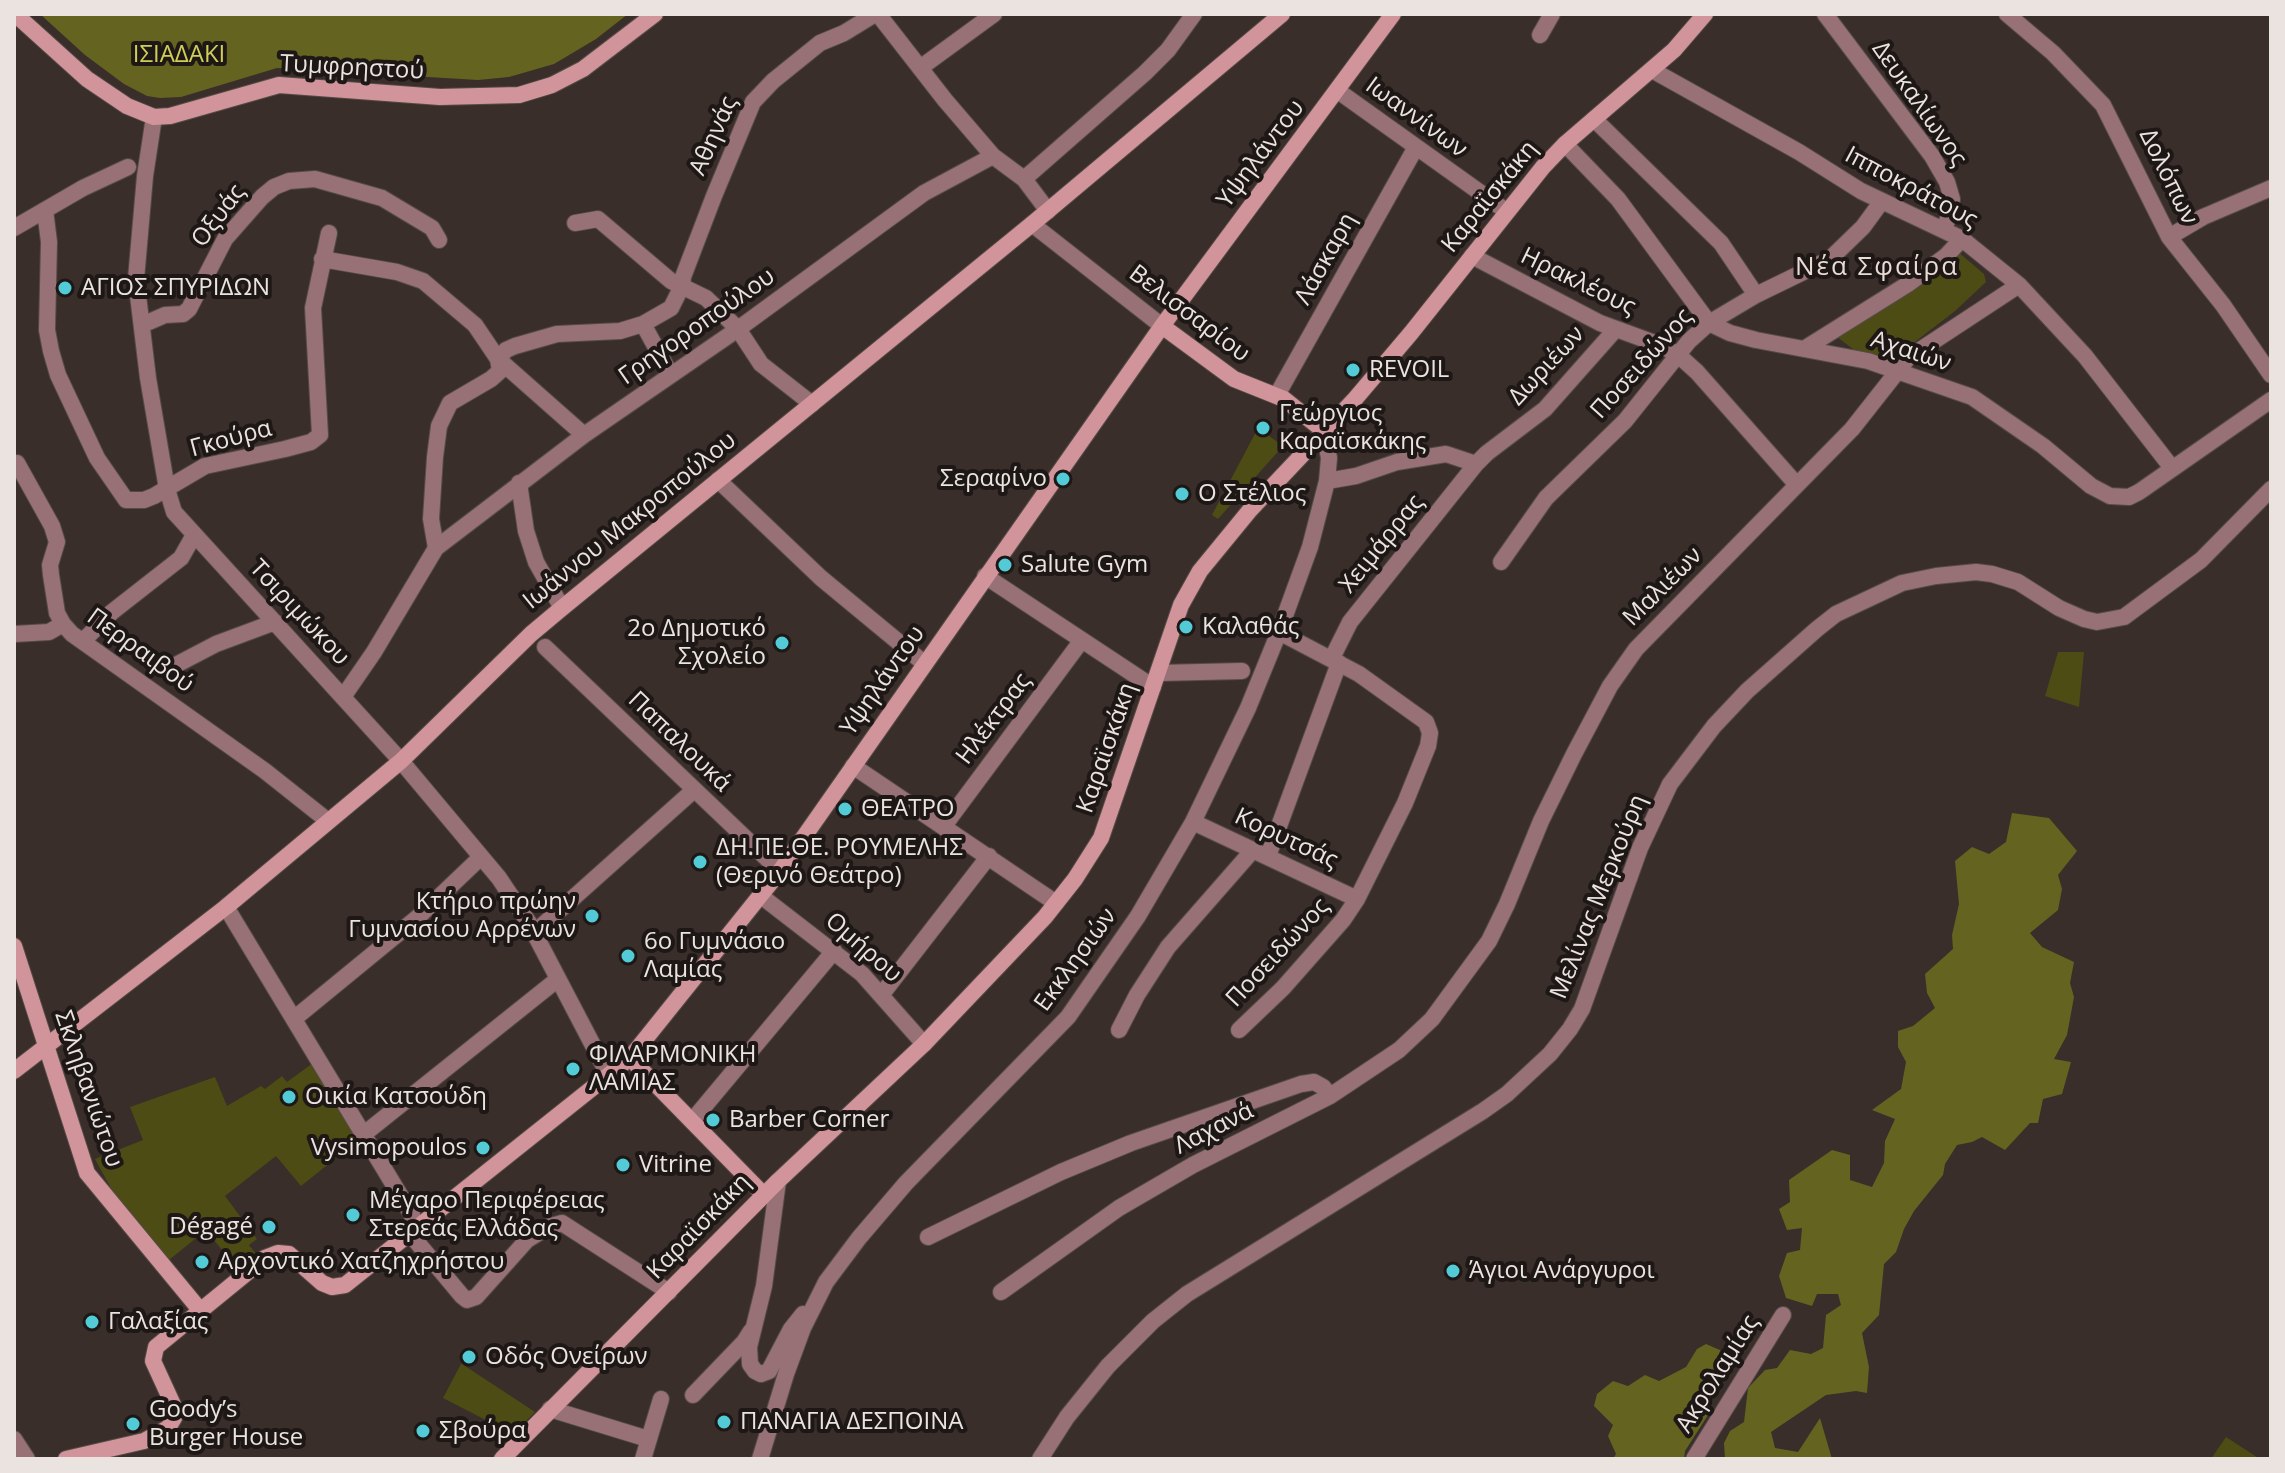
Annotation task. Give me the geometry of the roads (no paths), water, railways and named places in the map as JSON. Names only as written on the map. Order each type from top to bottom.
[{"type":"street","points":[[15,14],[74,70],[116,100],[154,117]]},
{"type":"street","name":"Τυμφρηστού","points":[[154,117],[170,116],[279,85],[440,97],[519,95],[552,85],[583,69],[655,14]]},
{"type":"street","points":[[876,14],[993,156],[1024,179],[1048,211]]},
{"type":"street","name":"Αθηνάς","points":[[682,286],[714,196],[753,102],[773,81],[820,43],[876,14]]},
{"type":"street","points":[[920,68],[994,14]]},
{"type":"street","points":[[1024,179],[1145,73],[1168,50],[1194,14]]},
{"type":"street","name":"Ιωάννου Μακροπούλου","points":[[14,1071],[226,907],[401,761],[562,608],[1048,211],[1282,14]]},
{"type":"street","name":"Υψηλάντου","points":[[200,1310],[265,1258],[278,1253],[289,1254],[326,1285],[338,1288],[356,1279],[630,1058],[780,871],[1162,326],[1393,14]]},
{"type":"street","points":[[1540,35],[1552,14]]},
{"type":"street","name":"Καραϊσκάκη","points":[[502,1459],[778,1181],[924,1044],[1017,950],[1075,879],[1101,838],[1181,605],[1195,578],[1250,510],[1411,333],[1506,211],[1565,144],[1674,50],[1705,14]]},
{"type":"street","name":"Δευκαλίωνος","points":[[1825,14],[1932,156],[1947,182],[1952,199],[1951,212],[1944,228]]},
{"type":"street","name":"Δολόπων","points":[[2008,14],[2053,53],[2103,105],[2169,237],[2223,305],[2271,375]]},
{"type":"street","name":"Ιπποκράτους","points":[[1652,70],[1882,201],[1962,239],[2019,285],[2085,356],[2172,468]]},
{"type":"street","name":"Ιωαννίνων","points":[[1338,91],[1506,211]]},
{"type":"street","name":"Τσιριμώκου","points":[[154,117],[145,176],[136,279],[167,489],[174,512],[401,761],[499,878],[534,933],[609,1076]]},
{"type":"street","points":[[1594,119],[1721,243],[1756,295]]},
{"type":"street","points":[[1565,144],[1618,199],[1709,323]]},
{"type":"street","name":"Λάσκαρη","points":[[1277,395],[1416,147]]},
{"type":"street","name":"Γρηγοροπούλου","points":[[436,548],[584,435],[738,329],[924,193],[993,156]]},
{"type":"street","points":[[14,228],[105,176],[128,167]]},
{"type":"street","name":"Οξυάς","points":[[142,325],[165,315],[183,314],[189,309],[225,239],[262,197],[274,187],[289,181],[315,179],[382,198],[432,228],[439,240]]},
{"type":"street","points":[[2169,237],[2203,217],[2271,188]]},
{"type":"street","name":"Ποσειδώνος","points":[[1501,562],[1546,498],[1625,421],[1677,354],[1709,323],[1756,295],[1830,259],[1863,227],[1882,201]]},
{"type":"street","name":"Γκούρα","points":[[45,210],[49,242],[47,330],[51,351],[58,375],[97,458],[126,500],[144,500],[205,466],[311,442],[320,435],[313,308],[322,259]]},
{"type":"street","points":[[575,223],[598,219],[671,281],[706,298],[738,329],[761,364],[812,404]]},
{"type":"street","name":"Βελισσαρίου","points":[[1032,224],[1234,379],[1277,395],[1324,431]]},
{"type":"street","points":[[329,233],[322,259],[397,272],[423,281],[475,325],[498,359],[584,435]]},
{"type":"street","points":[[1804,349],[1908,284],[1946,256],[1962,239]]},
{"type":"street","name":"Ηρακλέους","points":[[1472,256],[1615,330],[1677,354],[1697,372],[1797,485]]},
{"type":"street","name":"Μαλιέων","points":[[1444,1004],[1498,925],[1541,821],[1616,676],[1646,638],[1852,429],[1920,348],[2019,285]]},
{"type":"street","points":[[498,359],[506,350],[536,338],[620,331],[643,324],[671,308],[682,286]]},
{"type":"street","name":"Αχαιών","points":[[1709,323],[1730,333],[1868,361],[1972,397],[2043,446],[2091,486],[2110,496],[2129,497],[2139,492],[2271,400]]},
{"type":"street","points":[[643,324],[671,375]]},
{"type":"street","name":"Δωριέων","points":[[1476,464],[1545,409],[1615,330]]},
{"type":"street","points":[[343,697],[436,548],[431,519],[439,426],[450,403],[500,371],[498,359]]},
{"type":"street","name":"Εκκλησιών","points":[[760,1459],[786,1374],[826,1282],[906,1183],[1068,1017],[1131,927],[1193,822],[1242,723],[1310,547],[1327,481],[1329,458],[1324,431]]},
{"type":"street","points":[[1327,481],[1356,476],[1397,462],[1446,454],[1476,464]]},
{"type":"street","name":"Περραιβού","points":[[17,463],[52,526],[57,542],[50,565],[57,613],[63,624],[265,771],[328,821]]},
{"type":"street","name":"Χειμάρρας","points":[[1119,1030],[1168,947],[1260,853],[1350,622],[1476,464]]},
{"type":"street","points":[[718,480],[821,578],[925,664]]},
{"type":"street","points":[[519,483],[526,531],[536,562],[562,608]]},
{"type":"street","name":"Μελίνας Μερκούρη","points":[[1040,1459],[1067,1417],[1108,1366],[1164,1312],[1287,1230],[1493,1104],[1550,1054],[1582,1009],[1640,848],[1670,784],[1714,726],[1747,691],[1836,614],[1894,586],[1936,576],[1976,572],[2018,582],[2059,608],[2084,619],[2097,622],[2124,617],[2201,560],[2271,489]]},
{"type":"street","points":[[83,641],[112,612],[181,558],[194,535]]},
{"type":"street","points":[[985,576],[1082,640],[1156,680],[1242,671]]},
{"type":"street","points":[[172,667],[216,644],[275,622]]},
{"type":"street","points":[[14,634],[49,632],[63,624]]},
{"type":"street","points":[[1279,632],[1336,660]]},
{"type":"street","name":"Ηλέκτρας","points":[[944,826],[1082,640]]},
{"type":"street","name":"Παπαλουκά","points":[[545,647],[780,871]]},
{"type":"street","name":"Ποσειδώνος","points":[[1239,1030],[1283,988],[1343,920],[1357,899],[1399,816],[1428,746],[1430,733],[1426,722],[1336,660]]},
{"type":"street","points":[[853,766],[1056,903]]},
{"type":"street","points":[[534,933],[694,790]]},
{"type":"street","name":"Κορυτσάς","points":[[1193,822],[1357,899]]},
{"type":"street","points":[[882,994],[989,856]]},
{"type":"street","points":[[295,1018],[417,918],[481,857]]},
{"type":"street","name":"Ομήρου","points":[[761,896],[834,951],[882,994],[924,1044]]},
{"type":"street","points":[[226,907],[412,1215],[416,1241],[467,1300],[479,1294],[527,1240],[548,1227],[562,1223],[669,1292]]},
{"type":"street","name":"Σκληβανιώτου","points":[[14,946],[87,1173],[200,1310]]},
{"type":"street","points":[[692,1121],[834,951]]},
{"type":"street","points":[[364,1134],[558,979]]},
{"type":"street","name":"Λαχανά","points":[[1001,1292],[1119,1208],[1193,1165],[1330,1096],[1399,1050],[1444,1004]]},
{"type":"street","points":[[630,1058],[764,1195]]},
{"type":"street","points":[[928,1237],[1048,1178],[1131,1143],[1301,1084],[1314,1082],[1330,1096]]},
{"type":"street","points":[[778,1181],[764,1286],[752,1329],[750,1361],[753,1370],[762,1374],[772,1365],[795,1324],[816,1302]]},
{"type":"street","points":[[66,1459],[156,1436],[168,1428],[175,1413],[153,1355],[159,1344],[200,1310]]},
{"type":"street","name":"Ακρολαμίας","points":[[1694,1459],[1783,1315]]},
{"type":"street","points":[[693,1395],[744,1342],[752,1329]]},
{"type":"street","points":[[643,1459],[661,1399]]},
{"type":"street","points":[[550,1409],[648,1439]]},
{"type":"street","points":[[14,1439],[27,1459]]},
{"type":"place","name":"ΑΓΙΟΣ ΣΠΥΡΙΔΩΝ","points":[[65,288]]},
{"type":"place","name":"REVOIL","points":[[1353,370]]},
{"type":"place","name":"Γεώργιος Καραϊσκάκης","points":[[1263,428]]},
{"type":"place","name":"Σεραφίνο","points":[[1063,479]]},
{"type":"place","name":"Ο Στέλιος","points":[[1182,494]]},
{"type":"place","name":"Salute Gym","points":[[1005,565]]},
{"type":"place","name":"Καλαθάς","points":[[1186,627]]},
{"type":"place","name":"2ο Δημοτικό Σχολείο","points":[[782,643]]},
{"type":"place","name":"ΘΕΑΤΡΟ","points":[[845,809]]},
{"type":"place","name":"ΔΗ.ΠΕ.ΘΕ. ΡΟΥΜΕΛΗΣ (Θερινό Θεάτρο)","points":[[700,862]]},
{"type":"place","name":"Κτήριο πρώην Γυμνασίου Αρρένων","points":[[592,916]]},
{"type":"place","name":"6ο Γυμνάσιο Λαμίας","points":[[628,956]]},
{"type":"place","name":"ΦΙΛΑΡΜΟΝΙΚΗ ΛΑΜΙΑΣ","points":[[573,1069]]},
{"type":"place","name":"Οικία Κατσούδη","points":[[289,1097]]},
{"type":"place","name":"Barber Corner","points":[[713,1120]]},
{"type":"place","name":"Vysimopoulos","points":[[483,1148]]},
{"type":"place","name":"Vitrine","points":[[623,1165]]},
{"type":"place","name":"Μέγαρο Περιφέρειας Στερεάς Ελλάδας","points":[[353,1215]]},
{"type":"place","name":"Dégagé","points":[[269,1227]]},
{"type":"place","name":"Αρχοντικό Χατζηχρήστου","points":[[202,1262]]},
{"type":"place","name":"Άγιοι Ανάργυροι","points":[[1453,1271]]},
{"type":"place","name":"Γαλαξίας","points":[[92,1322]]},
{"type":"place","name":"Οδός Ονείρων","points":[[469,1357]]},
{"type":"place","name":"ΠΑΝΑΓΙΑ ΔΕΣΠΟΙΝΑ","points":[[724,1422]]},
{"type":"place","name":"Goody’s Burger House","points":[[133,1424]]},
{"type":"place","name":"Σβούρα","points":[[423,1431]]},
{"type":"district","name":"Νέα Σφαίρα","points":[[1877,268]]},
{"type":"park label","name":"ΙΣΙΑΔΑΚΙ","points":[[179,55]]}]
